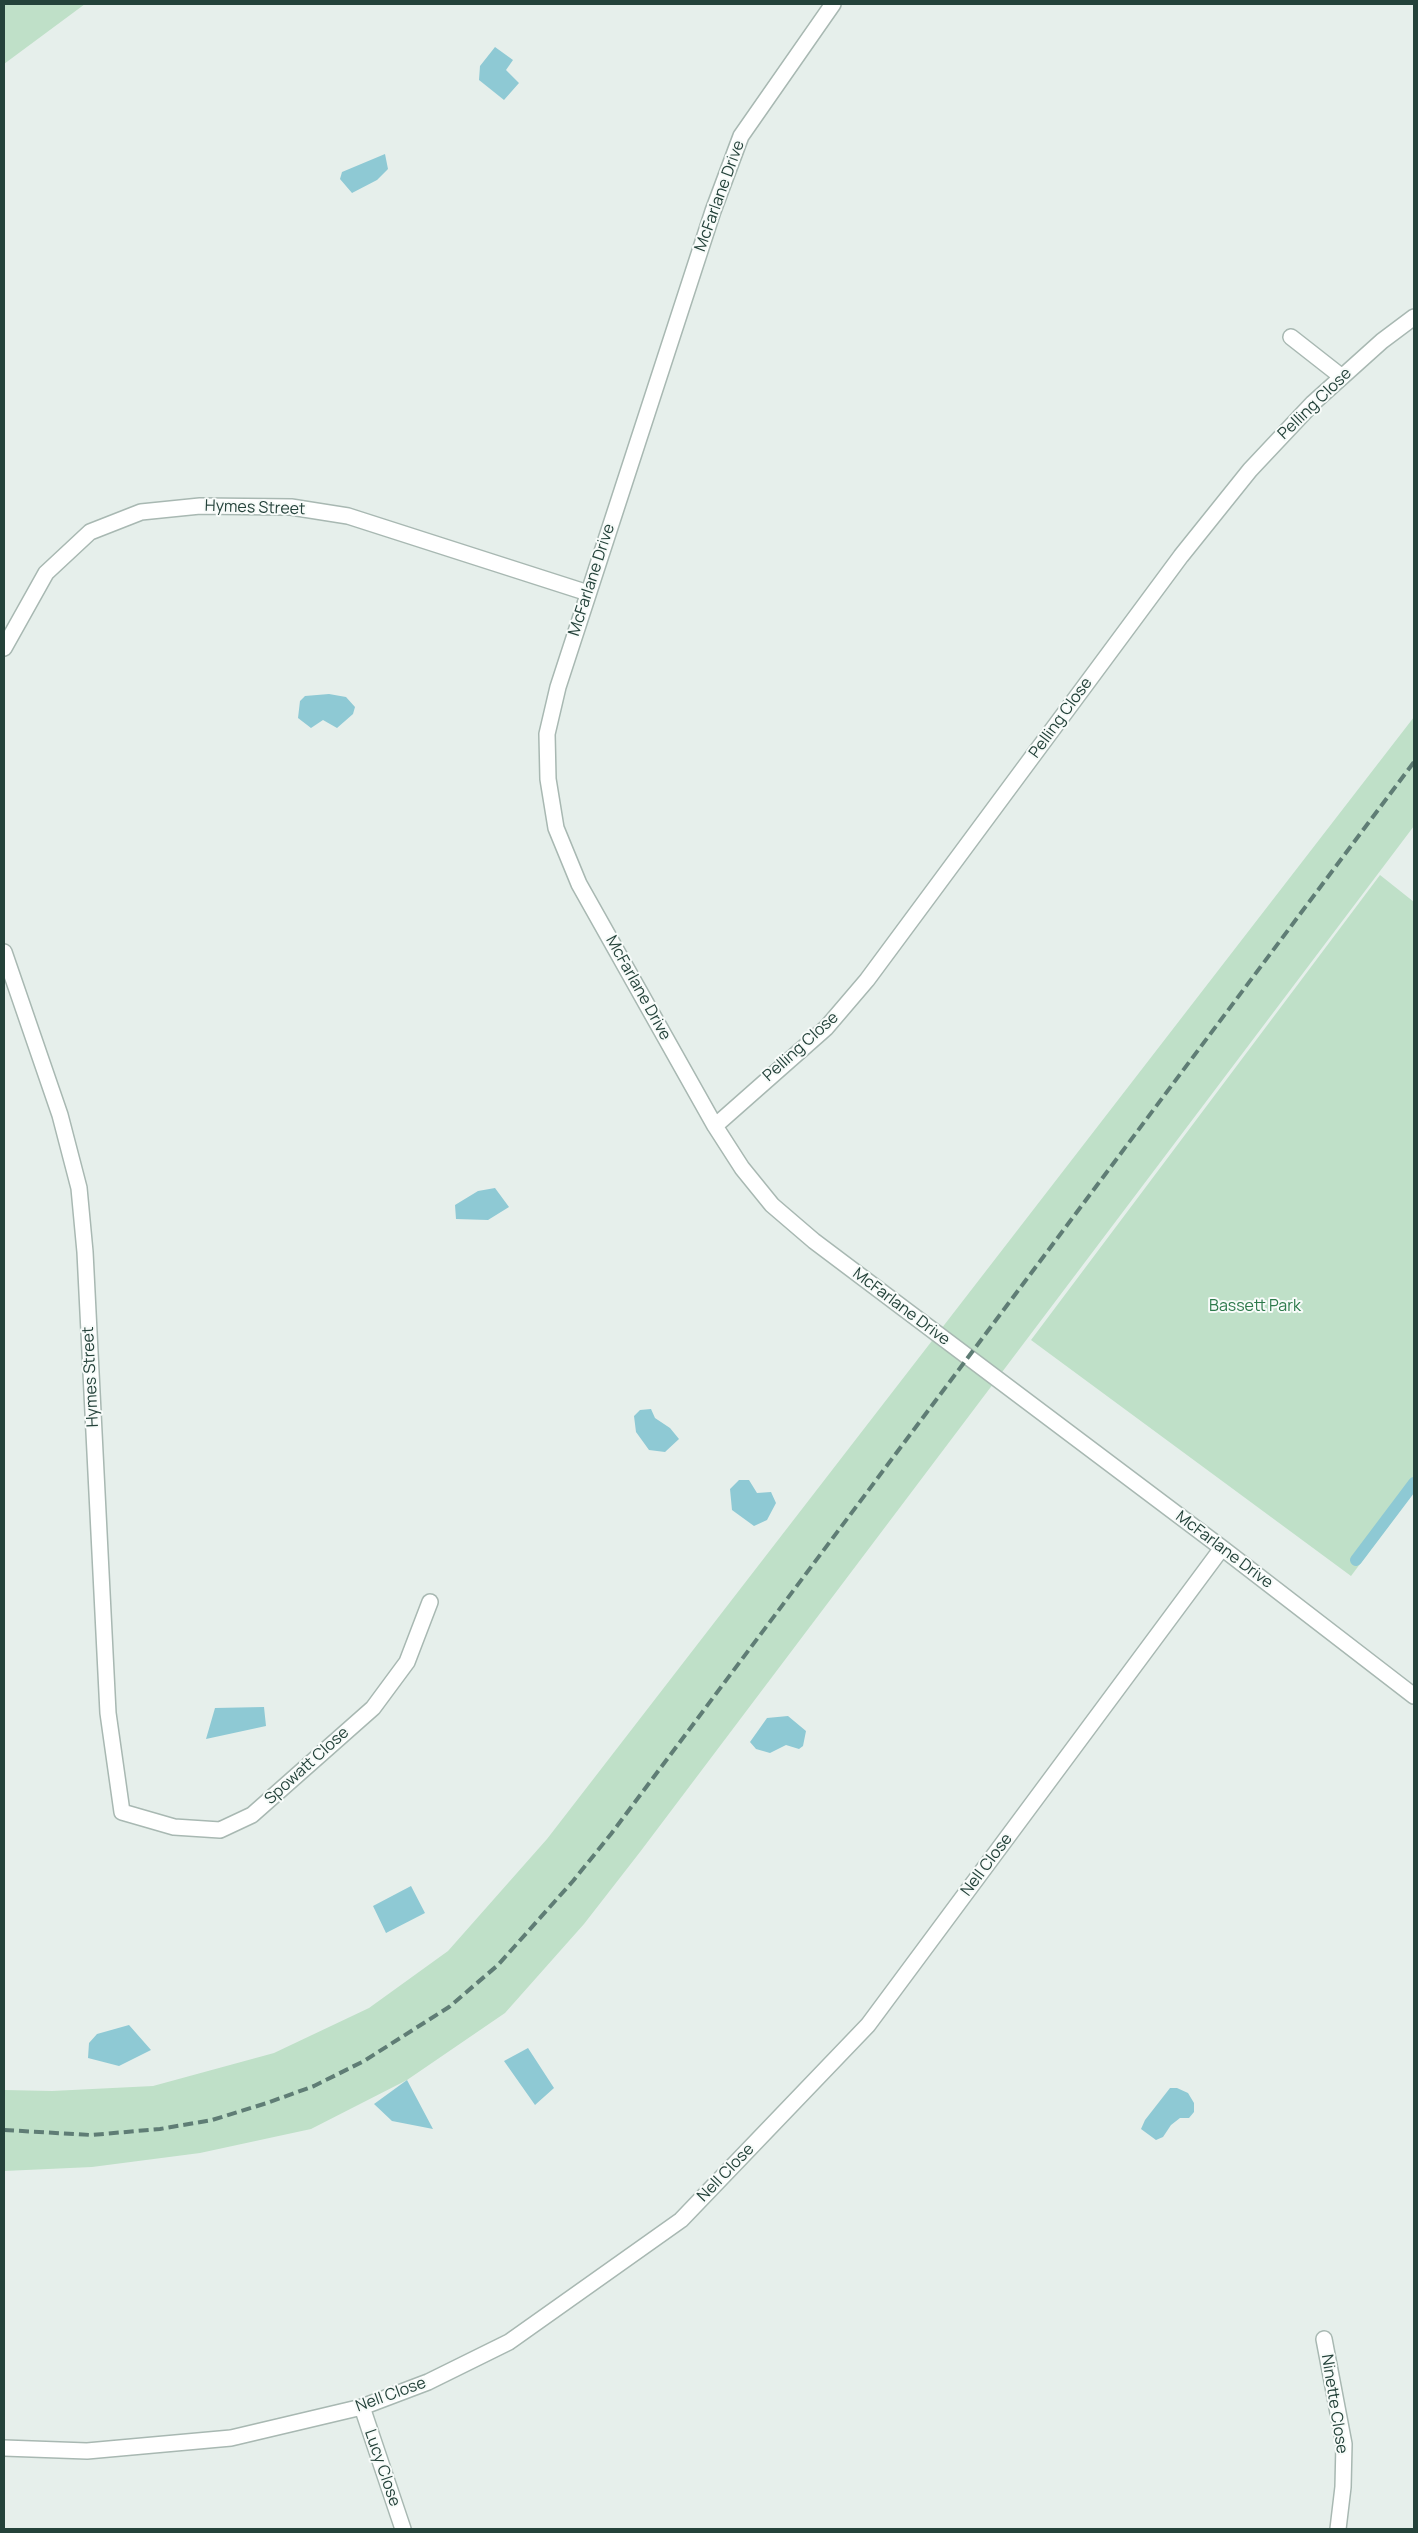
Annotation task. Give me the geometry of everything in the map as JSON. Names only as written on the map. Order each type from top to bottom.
[{"type":"street","name":"McFarlane Drive","points":[[833,4],[741,136],[712,211],[558,686],[547,734],[548,779],[556,828],[579,884],[715,1126],[742,1168],[772,1205],[814,1241],[1222,1548],[1414,1696]]},
{"type":"street","name":"Pelling Close","points":[[715,1126],[826,1028],[868,980],[1181,556],[1250,470],[1313,403],[1382,341],[1414,317]]},
{"type":"street","points":[[1291,337],[1342,377]]},
{"type":"street","name":"Hymes Street","points":[[4,648],[46,573],[90,532],[141,512],[200,506],[291,507],[348,516],[588,593]]},
{"type":"street","name":"Hymes Street","points":[[4,952],[60,1115],[79,1188],[85,1252],[108,1713],[122,1812]]},
{"type":"street","name":"Nell Close","points":[[4,2448],[87,2451],[231,2438],[362,2408],[428,2382],[509,2342],[681,2220],[868,2025],[1222,1548]]},
{"type":"street","name":"Spowatt Close","points":[[122,1812],[174,1827],[220,1830],[252,1815],[372,1708],[407,1662],[430,1602]]},
{"type":"street","name":"Ninette Close","points":[[1324,2339],[1344,2444],[1343,2487],[1338,2529]]},
{"type":"street","name":"Lucy Close","points":[[362,2408],[403,2529]]},
{"type":"green space","points":[[4,4],[85,4],[4,64]]},
{"type":"green space","points":[[1414,717],[1414,826],[640,1852],[584,1924],[505,2013],[407,2080],[311,2129],[200,2153],[92,2167],[4,2171],[4,2090],[52,2091],[153,2086],[274,2053],[369,2008],[448,1951],[547,1839]]},
{"type":"green space","name":"Bassett Park","points":[[1380,875],[1414,902],[1414,1492],[1351,1576],[1031,1340]]},
{"type":"water","points":[[495,47],[513,60],[506,70],[519,83],[504,100],[479,80],[480,66]]},
{"type":"water","points":[[385,154],[388,169],[377,180],[352,193],[340,179],[342,172]]},
{"type":"water","points":[[329,694],[346,697],[355,707],[353,714],[337,728],[323,720],[311,728],[298,718],[300,701],[305,696]]},
{"type":"water","points":[[495,1188],[509,1207],[488,1220],[456,1219],[455,1205],[478,1191]]},
{"type":"water","points":[[651,1409],[655,1418],[670,1428],[679,1439],[665,1452],[649,1450],[636,1432],[634,1416],[640,1410]]},
{"type":"water","points":[[739,1480],[749,1480],[757,1493],[771,1492],[776,1503],[767,1520],[754,1526],[732,1510],[730,1489]]},
{"type":"water","points":[[264,1707],[266,1726],[206,1739],[215,1708]]},
{"type":"water","points":[[788,1716],[806,1731],[803,1746],[799,1749],[786,1745],[770,1753],[756,1749],[750,1742],[767,1718]]},
{"type":"water","points":[[411,1886],[425,1913],[386,1933],[373,1906]]},
{"type":"water","points":[[129,2025],[151,2050],[119,2066],[88,2058],[89,2043],[97,2034]]},
{"type":"water","points":[[528,2048],[554,2088],[535,2105],[504,2061]]},
{"type":"water","points":[[407,2080],[433,2129],[392,2121],[374,2104]]},
{"type":"water","points":[[1170,2088],[1177,2088],[1188,2093],[1194,2103],[1194,2112],[1189,2118],[1180,2118],[1171,2125],[1163,2137],[1156,2140],[1141,2129],[1145,2120]]},
{"type":"waterway","points":[[1356,1560],[1414,1483]]},
{"type":"railway","points":[[4,2130],[91,2135],[160,2129],[212,2120],[267,2103],[314,2086],[364,2061],[449,2007],[498,1965],[573,1881],[611,1834],[1414,762]]}]
